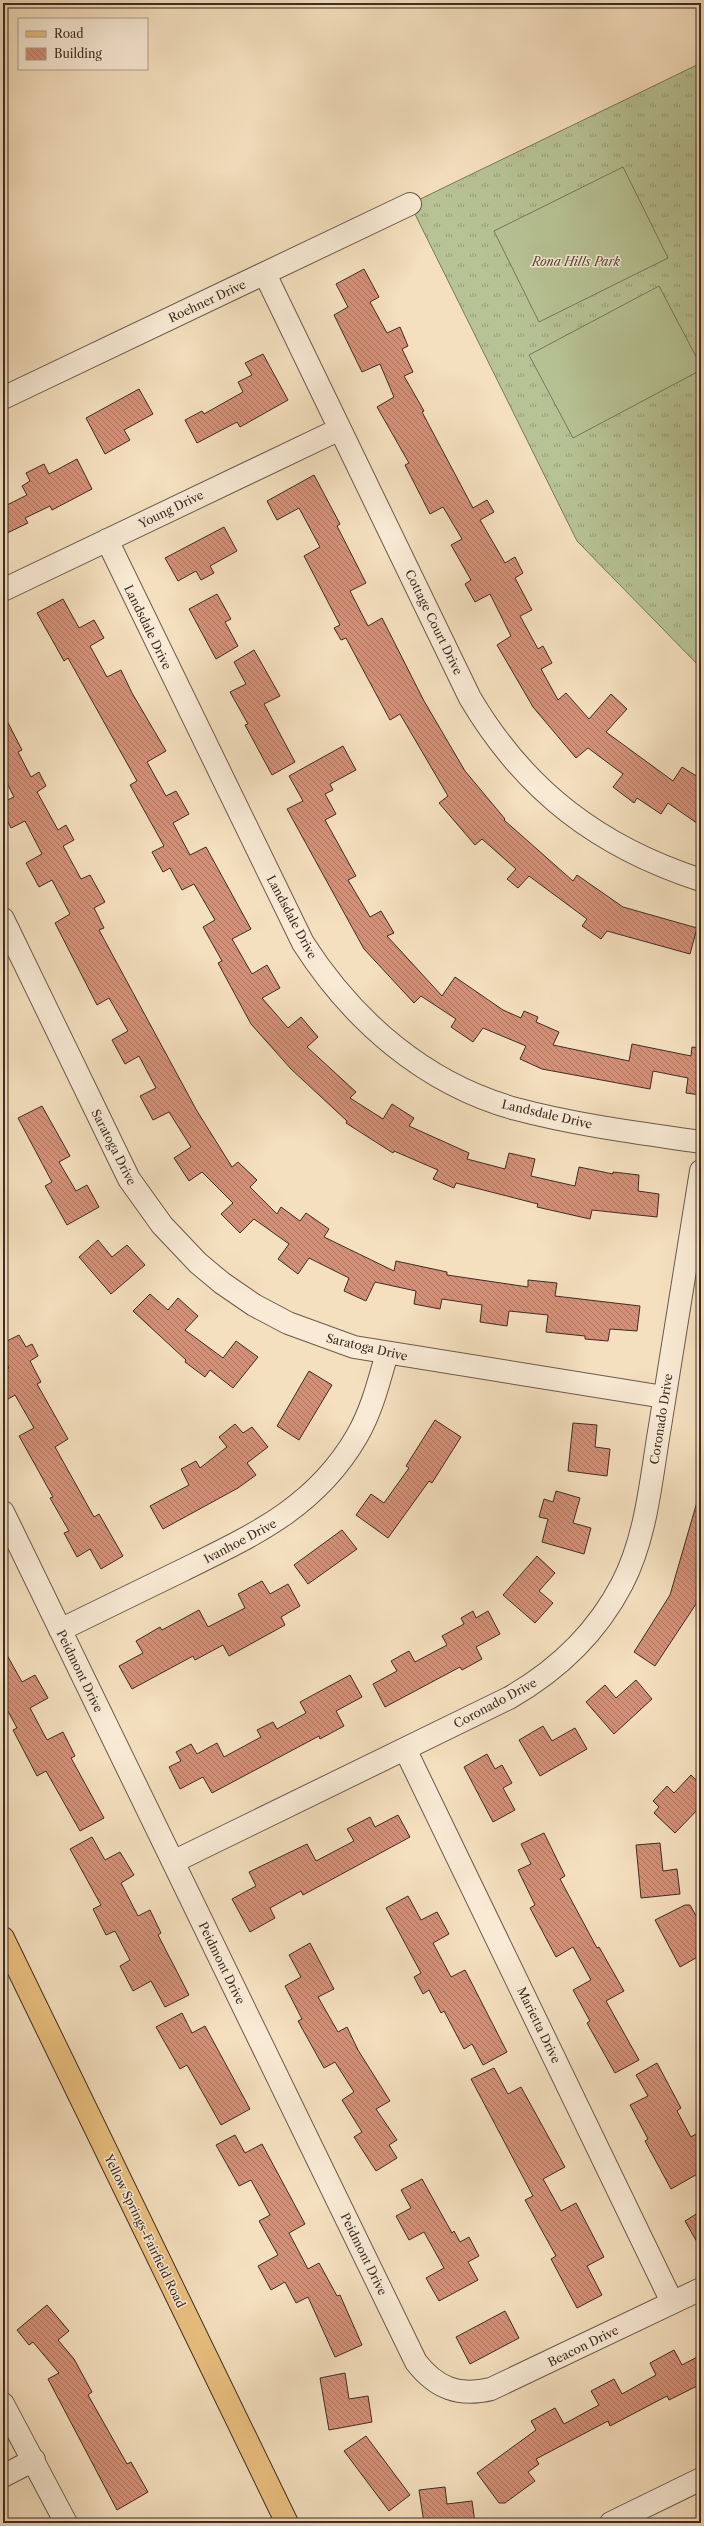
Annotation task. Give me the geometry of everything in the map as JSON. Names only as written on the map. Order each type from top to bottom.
[{"type":"main road","name":"Yellow Springs-Fairfield Road","points":[[3,1938],[287,2523]]},
{"type":"street","name":"Roehner Drive","points":[[3,398],[266,274],[410,204]]},
{"type":"street","name":"Cottage Court Drive","points":[[266,274],[470,698],[499,742],[542,791],[591,830],[634,855],[701,880]]},
{"type":"street","name":"Young Drive","points":[[3,590],[340,429]]},
{"type":"street","name":"Landsdale Drive","points":[[107,540],[303,943],[331,984],[360,1017],[408,1058],[440,1078],[474,1094],[516,1109],[604,1127],[701,1142]]},
{"type":"street","name":"Saratoga Drive","points":[[3,919],[129,1179],[162,1225],[198,1263],[254,1305],[318,1336],[354,1347],[664,1397]]},
{"type":"street","name":"Coronado Drive","points":[[173,1862],[532,1685],[570,1655],[600,1621],[623,1583],[639,1542],[701,1172]]},
{"type":"street","name":"Ivanhoe Drive","points":[[60,1630],[257,1534],[302,1503],[332,1471],[358,1435],[369,1411],[388,1353]]},
{"type":"street","name":"Peidmont Drive","points":[[3,1512],[416,2362],[436,2383],[462,2393]]},
{"type":"street","name":"Marietta Drive","points":[[404,1748],[672,2302]]},
{"type":"street","name":"Beacon Drive","points":[[462,2393],[491,2389],[701,2288]]},
{"type":"street","points":[[3,2404],[66,2523]]},
{"type":"street","points":[[3,2476],[34,2460]]},
{"type":"street","points":[[611,2523],[701,2479]]},
{"type":"green space","name":"Rona Hills Park","points":[[701,63],[701,668],[577,541],[410,204]]},
{"type":"green space","points":[[623,167],[668,258],[539,322],[494,231]]},
{"type":"green space","points":[[659,286],[701,366],[701,370],[573,438],[529,355]]},
{"type":"building","points":[[364,269],[379,297],[370,302],[387,333],[400,327],[408,346],[402,349],[413,372],[404,376],[424,411],[422,412],[473,508],[487,500],[494,512],[480,520],[505,563],[515,557],[523,573],[515,578],[532,610],[520,616],[538,649],[543,646],[552,663],[541,669],[558,700],[566,693],[589,719],[611,694],[627,709],[606,732],[673,781],[682,767],[701,779],[701,826],[668,803],[661,814],[637,798],[634,803],[613,787],[623,774],[588,748],[576,758],[533,707],[497,645],[511,636],[490,594],[475,602],[465,584],[471,580],[451,545],[462,539],[443,507],[430,514],[405,465],[409,463],[377,407],[394,397],[380,364],[362,372],[334,315],[348,307],[336,284]]},
{"type":"building","points":[[263,354],[288,400],[240,427],[237,422],[197,443],[185,420],[202,411],[204,414],[243,392],[238,382],[252,375],[245,363]]},
{"type":"building","points":[[139,389],[153,414],[124,430],[130,440],[105,454],[86,418]]},
{"type":"building","points":[[77,459],[92,489],[52,510],[50,506],[25,518],[28,523],[3,535],[3,507],[27,495],[22,486],[30,481],[26,473],[44,464],[49,474]]},
{"type":"building","points":[[314,475],[340,524],[337,526],[366,583],[350,591],[368,626],[382,618],[424,701],[465,771],[505,819],[504,820],[573,881],[577,875],[623,907],[697,928],[690,954],[607,931],[601,939],[582,926],[587,919],[529,876],[518,888],[507,879],[516,869],[482,839],[475,845],[439,803],[448,796],[400,714],[390,720],[346,638],[341,640],[334,628],[340,625],[304,556],[320,547],[299,508],[277,520],[267,501]]},
{"type":"building","points":[[224,527],[237,551],[210,566],[214,573],[201,580],[196,571],[178,581],[165,558]]},
{"type":"building","points":[[217,594],[231,619],[225,622],[238,646],[216,659],[189,609]]},
{"type":"building","points":[[63,599],[79,628],[94,620],[104,638],[90,646],[107,677],[121,670],[132,693],[166,751],[147,762],[166,796],[176,791],[189,814],[173,823],[190,855],[206,847],[251,929],[232,939],[252,974],[267,965],[280,988],[262,998],[288,1028],[301,1017],[318,1037],[307,1047],[356,1092],[350,1098],[383,1119],[392,1104],[414,1118],[409,1126],[469,1153],[467,1159],[505,1169],[509,1153],[535,1159],[531,1176],[575,1186],[579,1167],[613,1174],[613,1172],[639,1175],[638,1191],[659,1194],[657,1217],[592,1210],[590,1219],[537,1207],[538,1204],[456,1183],[454,1188],[433,1179],[438,1170],[394,1151],[393,1153],[346,1123],[347,1121],[291,1069],[251,1024],[218,963],[222,961],[203,927],[215,920],[194,884],[182,890],[170,868],[163,872],[152,852],[164,846],[130,785],[137,781],[68,658],[64,661],[37,613]]},
{"type":"building","points":[[254,650],[280,696],[264,704],[295,762],[272,775],[245,725],[248,724],[230,692],[246,684],[234,662]]},
{"type":"building","points":[[3,713],[22,750],[18,752],[31,777],[39,772],[46,786],[37,792],[58,830],[66,825],[74,840],[63,846],[81,879],[90,875],[105,902],[94,908],[104,928],[99,930],[197,1111],[232,1167],[238,1162],[257,1180],[250,1187],[277,1214],[281,1207],[300,1221],[306,1213],[329,1229],[324,1237],[394,1271],[396,1261],[447,1272],[447,1275],[528,1287],[528,1280],[557,1283],[555,1296],[640,1306],[637,1331],[610,1329],[608,1341],[585,1339],[585,1336],[546,1332],[548,1315],[509,1311],[507,1326],[480,1322],[482,1305],[442,1299],[440,1309],[414,1304],[416,1291],[375,1282],[366,1301],[344,1291],[349,1278],[309,1258],[298,1274],[278,1259],[289,1244],[254,1219],[240,1233],[221,1214],[233,1203],[202,1172],[189,1181],[174,1158],[191,1147],[169,1112],[153,1120],[140,1096],[156,1088],[139,1056],[125,1064],[112,1040],[128,1031],[109,998],[97,1005],[55,923],[70,914],[52,880],[39,887],[26,863],[42,854],[25,821],[11,828],[3,812],[3,802],[14,797],[3,775]]},
{"type":"building","points":[[343,746],[356,770],[330,784],[333,790],[325,794],[336,814],[325,820],[356,876],[348,880],[370,917],[381,911],[394,933],[387,936],[442,996],[455,977],[503,1010],[521,1018],[524,1011],[538,1017],[536,1022],[559,1032],[553,1045],[629,1061],[632,1044],[691,1056],[692,1047],[701,1048],[701,1095],[686,1093],[688,1078],[653,1071],[650,1089],[542,1069],[520,1059],[526,1046],[483,1028],[473,1042],[451,1027],[456,1019],[421,996],[414,1003],[364,949],[287,809],[303,801],[289,776]]},
{"type":"building","points":[[42,1106],[70,1156],[59,1162],[76,1191],[87,1185],[99,1207],[67,1225],[45,1186],[52,1182],[18,1118]]},
{"type":"building","points":[[98,1240],[112,1257],[127,1245],[145,1265],[111,1294],[79,1257]]},
{"type":"building","points":[[150,1294],[168,1310],[178,1298],[198,1316],[185,1330],[223,1358],[236,1341],[258,1357],[233,1388],[210,1370],[205,1377],[185,1362],[186,1360],[133,1311]]},
{"type":"building","points":[[19,1335],[26,1347],[32,1344],[38,1356],[30,1361],[41,1382],[37,1384],[68,1439],[55,1447],[94,1517],[99,1514],[123,1556],[101,1569],[90,1549],[77,1557],[64,1533],[69,1531],[50,1498],[53,1497],[19,1436],[34,1428],[15,1395],[3,1402],[3,1371],[9,1368],[3,1358],[3,1343]]},
{"type":"building","points":[[309,1371],[332,1385],[299,1440],[277,1426]]},
{"type":"building","points":[[435,1420],[461,1437],[432,1483],[429,1481],[388,1538],[356,1515],[371,1494],[384,1503],[409,1468],[406,1466]]},
{"type":"building","points":[[573,1423],[597,1425],[595,1447],[610,1449],[607,1476],[568,1471]]},
{"type":"building","points":[[235,1424],[243,1433],[252,1427],[268,1447],[247,1463],[256,1475],[238,1488],[163,1529],[150,1506],[189,1485],[181,1469],[196,1461],[200,1468],[227,1447],[219,1437]]},
{"type":"building","points":[[556,1491],[580,1498],[573,1523],[591,1528],[584,1554],[542,1542],[548,1519],[539,1517],[544,1499],[553,1502]]},
{"type":"building","points":[[697,1502],[701,1503],[701,1586],[696,1604],[655,1666],[634,1652],[670,1595]]},
{"type":"building","points":[[342,1530],[357,1549],[308,1584],[294,1565]]},
{"type":"building","points":[[537,1556],[555,1573],[539,1591],[553,1603],[535,1623],[503,1595]]},
{"type":"building","points":[[262,1581],[270,1594],[288,1584],[300,1606],[281,1617],[285,1625],[229,1656],[223,1645],[195,1660],[193,1656],[132,1689],[119,1666],[143,1653],[136,1641],[160,1627],[162,1630],[199,1610],[208,1627],[245,1608],[238,1594]]},
{"type":"building","points":[[473,1611],[476,1618],[488,1611],[500,1634],[476,1647],[482,1659],[462,1670],[460,1667],[385,1707],[373,1684],[397,1671],[391,1661],[409,1651],[415,1662],[447,1645],[442,1636],[464,1624],[461,1618]]},
{"type":"building","points":[[3,1648],[22,1682],[35,1675],[48,1698],[30,1708],[47,1740],[63,1732],[75,1756],[71,1758],[104,1818],[80,1831],[46,1771],[37,1776],[13,1730],[17,1728],[3,1702]]},
{"type":"building","points":[[350,1675],[362,1697],[336,1711],[344,1726],[320,1739],[319,1736],[212,1793],[203,1777],[180,1789],[169,1767],[181,1761],[176,1752],[191,1744],[197,1754],[217,1743],[224,1757],[261,1737],[257,1730],[273,1722],[277,1729],[306,1713],[300,1702]]},
{"type":"building","points":[[636,1680],[652,1699],[614,1734],[586,1702],[605,1685],[616,1698]]},
{"type":"building","points":[[543,1726],[552,1741],[575,1728],[587,1749],[540,1776],[519,1740]]},
{"type":"building","points":[[487,1754],[495,1769],[502,1765],[512,1783],[503,1788],[515,1810],[493,1822],[464,1767]]},
{"type":"building","points":[[691,1775],[701,1785],[701,1806],[675,1833],[654,1813],[659,1807],[653,1801],[667,1786],[674,1793]]},
{"type":"building","points":[[398,1815],[410,1837],[303,1895],[301,1891],[270,1908],[275,1918],[250,1932],[232,1899],[256,1886],[249,1872],[307,1844],[316,1861],[354,1841],[347,1829],[370,1817],[375,1827]]},
{"type":"building","points":[[544,1833],[565,1876],[560,1879],[597,1948],[599,1947],[624,1991],[606,2001],[639,2060],[615,2073],[587,2023],[590,2021],[573,1990],[591,1980],[573,1947],[556,1957],[530,1908],[535,1905],[518,1870],[531,1864],[521,1844]]},
{"type":"building","points":[[92,1837],[105,1860],[120,1852],[134,1875],[121,1883],[138,1916],[150,1910],[161,1933],[158,1935],[189,1995],[165,2007],[151,1981],[133,1991],[120,1966],[130,1960],[115,1931],[106,1935],[93,1909],[101,1905],[70,1849]]},
{"type":"building","points":[[660,1843],[663,1871],[677,1869],[680,1894],[641,1898],[636,1845]]},
{"type":"building","points":[[408,1896],[421,1920],[437,1912],[449,1934],[433,1943],[451,1977],[465,1970],[507,2052],[483,2065],[472,2044],[464,2049],[444,2011],[441,2013],[429,1990],[423,1994],[414,1977],[421,1973],[386,1908]]},
{"type":"building","points":[[685,1905],[690,1905],[701,1925],[701,1955],[680,1967],[655,1920]]},
{"type":"building","points":[[310,1943],[334,1989],[318,1997],[338,2032],[347,2027],[358,2050],[390,2101],[376,2109],[397,2140],[389,2145],[397,2158],[376,2171],[354,2137],[362,2132],[342,2100],[354,2092],[335,2062],[324,2068],[298,2021],[302,2019],[285,1986],[301,1977],[289,1955]]},
{"type":"building","points":[[182,2013],[192,2033],[205,2026],[250,2109],[221,2125],[187,2065],[180,2069],[156,2027]]},
{"type":"building","points":[[657,2063],[681,2108],[677,2111],[691,2137],[701,2131],[701,2172],[671,2189],[645,2141],[648,2139],[630,2105],[648,2096],[636,2075]]},
{"type":"building","points":[[494,2068],[508,2094],[521,2087],[565,2167],[543,2179],[561,2211],[576,2203],[604,2257],[587,2266],[602,2295],[577,2308],[551,2259],[556,2256],[525,2200],[533,2196],[471,2079]]},
{"type":"building","points":[[235,2135],[245,2153],[262,2144],[305,2224],[289,2233],[308,2269],[319,2263],[337,2296],[340,2295],[362,2345],[335,2357],[308,2297],[296,2303],[285,2282],[271,2290],[258,2266],[278,2255],[259,2221],[270,2215],[251,2180],[239,2186],[216,2145]]},
{"type":"building","points":[[422,2179],[452,2233],[454,2231],[460,2242],[469,2237],[479,2256],[468,2262],[478,2280],[439,2301],[426,2278],[444,2268],[424,2232],[409,2240],[396,2216],[411,2208],[401,2190]]},
{"type":"building","points":[[701,2211],[701,2249],[685,2221]]},
{"type":"building","points":[[47,2305],[69,2331],[58,2340],[74,2359],[92,2392],[88,2395],[127,2464],[131,2462],[148,2492],[117,2510],[48,2379],[59,2373],[33,2342],[29,2345],[17,2330]]},
{"type":"building","points":[[505,2311],[519,2338],[470,2364],[456,2337]]},
{"type":"building","points":[[674,2350],[682,2365],[701,2355],[701,2384],[669,2400],[667,2396],[610,2426],[608,2421],[536,2459],[539,2464],[528,2472],[535,2481],[505,2503],[499,2503],[477,2473],[536,2430],[531,2421],[555,2408],[564,2424],[599,2405],[591,2391],[614,2379],[622,2394],[656,2375],[650,2363]]},
{"type":"building","points":[[345,2373],[349,2399],[368,2396],[372,2422],[329,2430],[320,2378]]},
{"type":"building","points":[[366,2436],[410,2495],[389,2511],[344,2451]]},
{"type":"building","points":[[445,2487],[447,2504],[472,2501],[475,2523],[424,2523],[419,2490]]}]
